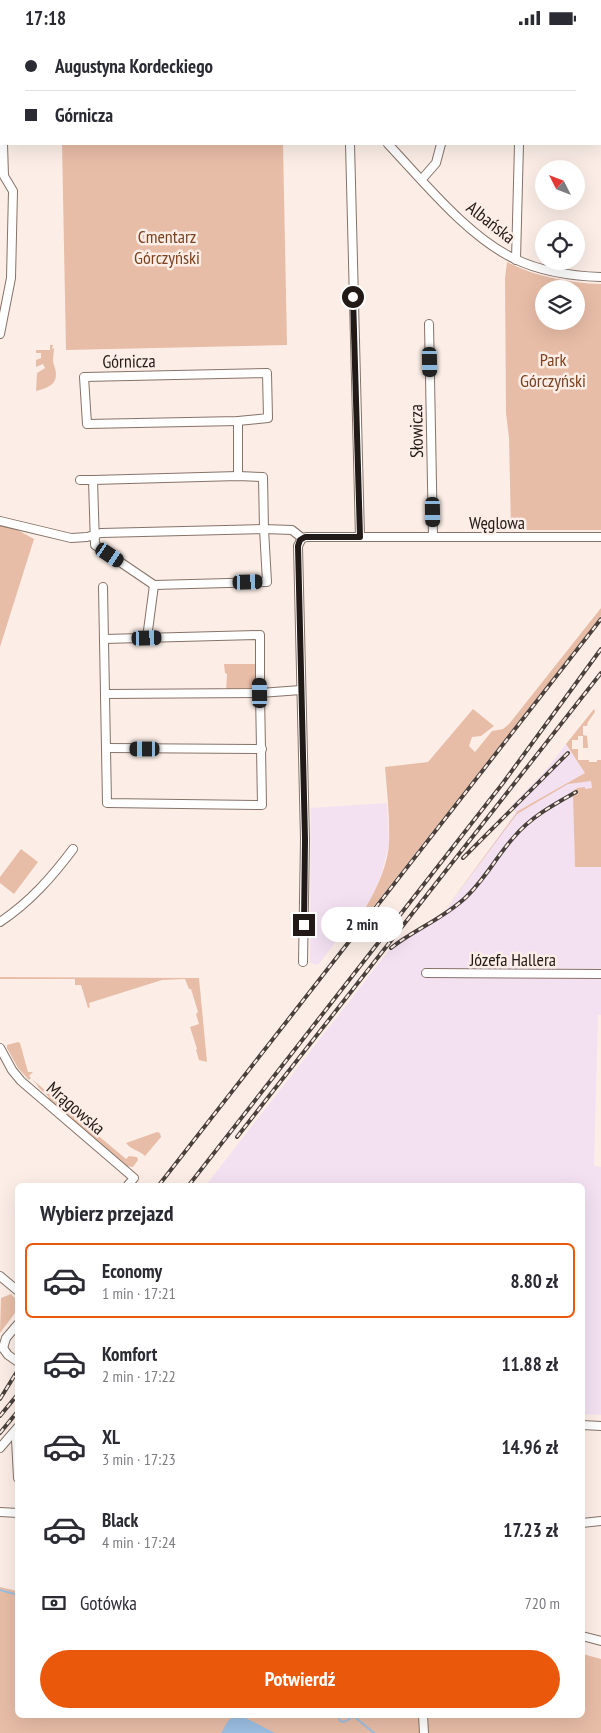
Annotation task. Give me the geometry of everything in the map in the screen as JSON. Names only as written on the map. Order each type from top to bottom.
[{"type":"street","points":[[0,334],[11,278],[13,191],[2,176],[3,145]]},
{"type":"street","points":[[350,145],[360,537]]},
{"type":"street","name":"Albańska","points":[[389,145],[476,233],[494,247],[516,260],[560,273],[601,277]]},
{"type":"street","points":[[422,179],[436,163],[441,145]]},
{"type":"street","points":[[516,260],[519,145]]},
{"type":"street","name":"Słowicza","points":[[429,324],[433,537]]},
{"type":"street","name":"Górnicza","points":[[267,373],[268,418],[238,421],[87,424],[84,377],[267,373]]},
{"type":"street","points":[[238,421],[238,476]]},
{"type":"street","points":[[80,481],[93,479],[264,477],[267,582],[154,585],[96,545],[94,535],[93,479]]},
{"type":"street","points":[[0,521],[63,536],[86,537],[101,533],[264,529],[292,530],[302,539],[298,546],[305,839],[304,962]]},
{"type":"street","name":"Węglowa","points":[[302,539],[360,537],[601,537]]},
{"type":"street","points":[[147,638],[154,585]]},
{"type":"street","points":[[103,587],[107,803],[262,805],[260,635],[104,639]]},
{"type":"street","points":[[105,694],[260,693],[301,690]]},
{"type":"street","points":[[106,748],[262,749]]},
{"type":"street","points":[[0,921],[32,897],[73,849]]},
{"type":"street","name":"Józefa Hallera","points":[[426,973],[601,974]]},
{"type":"street","name":"Mrągowska","points":[[0,1048],[12,1070],[21,1081],[134,1178],[130,1183]]},
{"type":"street","points":[[0,1276],[15,1288]]},
{"type":"street","points":[[15,1328],[6,1338],[2,1348],[15,1360]]},
{"type":"street","points":[[585,1425],[601,1426]]},
{"type":"street","points":[[0,1448],[15,1431]]},
{"type":"street","points":[[0,1512],[15,1513]]},
{"type":"street","points":[[585,1523],[601,1521]]},
{"type":"street","points":[[586,1637],[601,1640]]},
{"type":"street","points":[[422,1718],[424,1733]]},
{"type":"shaded area","points":[[566,744],[585,773],[601,788],[573,798],[575,867],[601,867],[601,1015],[598,1015],[594,1166],[601,1167],[601,1415],[585,1414],[585,1183],[208,1183],[397,940],[443,914],[516,812],[511,806],[545,771]]},
{"type":"shaded area","points":[[387,803],[389,844],[375,891],[350,934],[344,931],[318,965],[310,963],[311,808]]},
{"type":"green space","name":"Cmentarz Górczyński","points":[[62,145],[283,145],[287,345],[66,350]]},
{"type":"green space","name":"Park Górczyński","points":[[507,262],[529,272],[565,280],[535,280],[535,330],[585,330],[585,283],[601,284],[601,530],[511,530],[509,438],[506,413],[505,278]]},
{"type":"green space","points":[[50,345],[53,345],[52,349],[54,348],[55,380],[46,388],[36,391],[37,373],[45,368],[43,364],[36,367],[36,360],[41,358],[41,353],[36,353],[36,350],[50,350]]},
{"type":"green space","points":[[0,524],[12,527],[34,539],[0,647]]},
{"type":"green space","points":[[601,608],[601,616],[360,924],[350,934],[375,891],[387,855],[389,824],[385,767],[428,762],[473,709],[494,726],[481,736],[472,737],[469,746],[475,752],[492,731],[503,729],[509,724]]},
{"type":"green space","points":[[224,664],[257,664],[258,683],[253,691],[226,691],[227,674],[225,673]]},
{"type":"green space","points":[[594,709],[595,712],[587,726],[583,726],[583,735],[587,736],[588,748],[583,748],[583,736],[578,736],[578,740],[572,740],[572,749],[578,749],[578,760],[597,762],[597,760],[601,760],[601,867],[575,867],[573,796],[577,793],[575,791],[572,793],[577,788],[592,788],[591,781],[568,784],[517,814],[441,915],[518,811],[585,773],[566,744]]},
{"type":"green space","points":[[21,849],[38,862],[14,894],[0,883],[0,877]]},
{"type":"green space","points":[[0,977],[199,978],[207,1062],[199,1060],[196,1050],[190,1027],[199,1024],[196,1014],[198,1012],[191,989],[189,989],[185,979],[162,980],[89,1003],[90,1007],[88,1008],[81,985],[75,985],[75,979],[0,979]]},
{"type":"green space","points":[[20,1043],[28,1072],[33,1072],[29,1076],[31,1078],[29,1080],[18,1068],[7,1048],[7,1045]]},
{"type":"green space","points":[[32,1079],[84,1124],[88,1120],[91,1123],[88,1127],[126,1159],[129,1156],[137,1157],[138,1160],[133,1167],[125,1166],[47,1099],[49,1097]]},
{"type":"green space","points":[[157,1132],[160,1133],[161,1137],[145,1156],[126,1143]]},
{"type":"green space","points":[[11,1294],[15,1298],[15,1313],[0,1333],[1,1298]]},
{"type":"green space","points":[[0,1587],[15,1591],[15,1718],[585,1718],[585,1655],[601,1659],[601,1733],[0,1733]]},
{"type":"water","points":[[232,1718],[246,1718],[275,1733],[221,1733]]},
{"type":"waterway","points":[[0,1590],[15,1594]]},
{"type":"waterway","points":[[339,1718],[342,1722],[350,1718]]},
{"type":"waterway","points":[[356,1718],[374,1733]]},
{"type":"railway","points":[[161,1183],[601,619]]},
{"type":"railway","points":[[191,1183],[503,783],[601,649]]},
{"type":"railway","points":[[237,1137],[601,673]]},
{"type":"railway","points":[[463,858],[568,753]]},
{"type":"railway","points":[[391,948],[447,913],[464,899],[478,885],[508,845],[528,823],[576,792]]},
{"type":"railway","points":[[0,1399],[15,1375]]},
{"type":"railway","points":[[0,1416],[15,1398]]},
{"type":"railway","points":[[0,1433],[15,1415]]},
{"type":"route","points":[[304,925],[305,839],[298,544],[305,537],[360,537],[353,297]]}]
